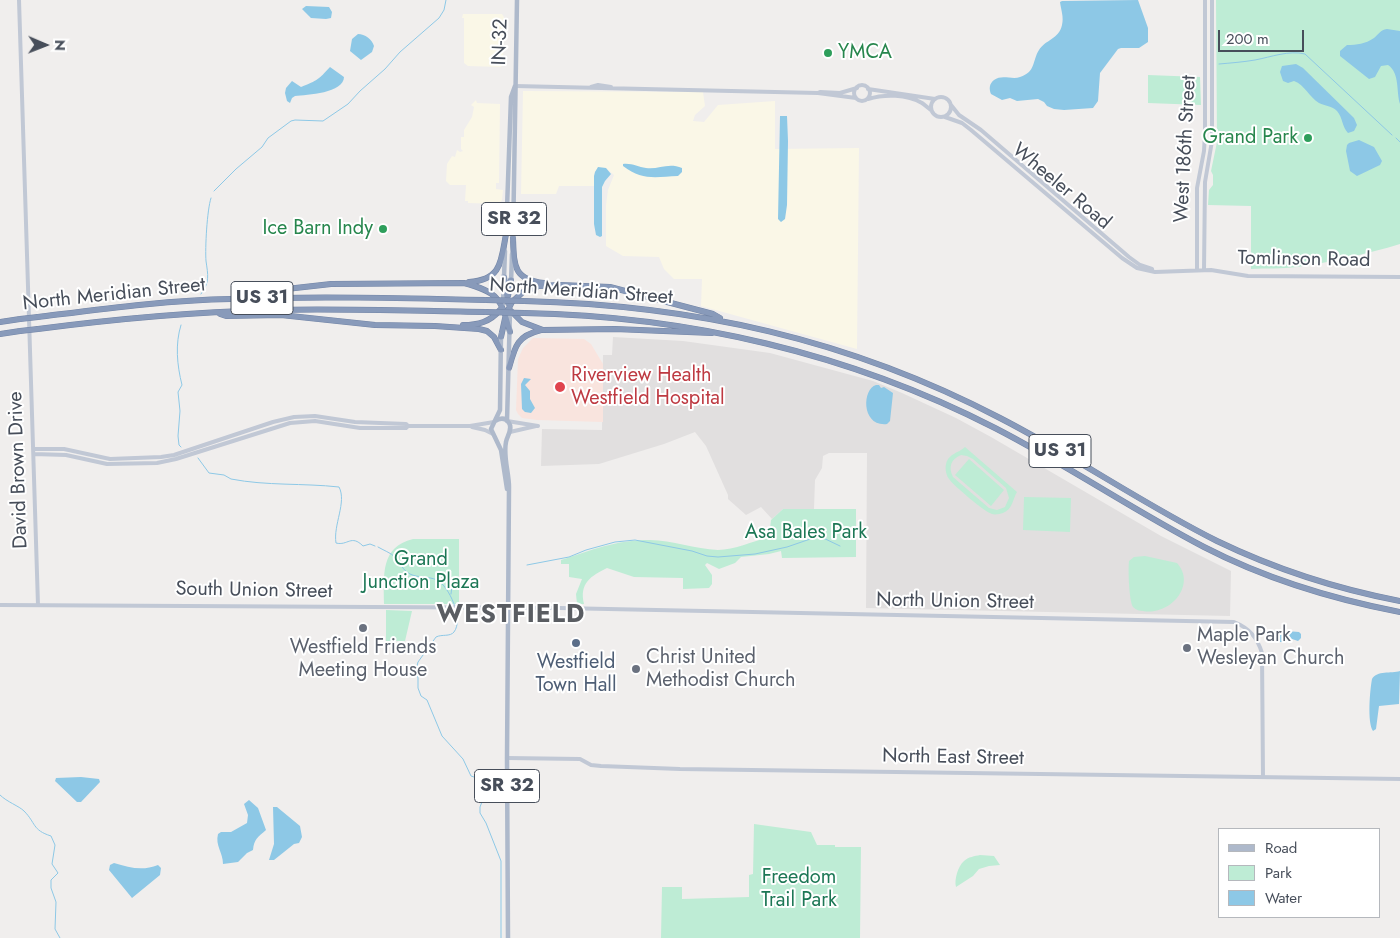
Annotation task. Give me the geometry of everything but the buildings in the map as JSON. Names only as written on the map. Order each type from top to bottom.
[{"type":"highway","points":[[230,298],[242,294],[331,284],[464,283],[482,281],[494,274],[501,261],[506,234]]},
{"type":"highway","points":[[513,238],[514,262],[521,275],[533,282],[616,288],[662,302],[713,314],[722,320]]},
{"type":"highway","points":[[504,277],[510,332]]},
{"type":"highway","points":[[501,337],[511,280]]},
{"type":"highway","points":[[464,283],[486,290],[522,322],[543,330]]},
{"type":"highway","points":[[448,327],[483,323],[496,315],[517,296],[531,288],[560,285]]},
{"type":"highway","name":"North Meridian Street","points":[[0,322],[133,306],[230,298],[331,297],[618,305],[722,320],[850,354],[943,391],[1000,418],[1219,542],[1272,565],[1317,580],[1400,600]]},
{"type":"highway","name":"North Meridian Street","points":[[0,334],[128,318],[297,309],[524,313],[620,318],[721,333],[805,353],[850,367],[948,406],[996,428],[1206,548],[1263,574],[1328,596],[1400,614]]},
{"type":"highway","points":[[215,312],[226,316],[281,315],[375,325],[479,329],[487,331],[496,338],[501,350]]},
{"type":"highway","points":[[509,368],[514,348],[520,340],[528,334],[543,330],[615,329],[721,333]]},
{"type":"main road","name":"IN-32","points":[[515,86],[517,0]]},
{"type":"main road","name":"SR 32","points":[[504,277],[510,97],[515,86]]},
{"type":"main road","name":"SR 32","points":[[511,280],[515,86]]},
{"type":"main road","points":[[501,337],[500,410],[492,427],[494,434],[501,438],[509,433],[510,426],[507,421],[506,407],[510,332]]},
{"type":"main road","points":[[494,422],[500,419],[507,421]]},
{"type":"main road","name":"SR 32","points":[[508,938],[509,475],[506,446],[509,433]]},
{"type":"main road","name":"SR 32","points":[[494,434],[501,450],[509,502]]},
{"type":"street","name":"David Brown Drive","points":[[19,0],[38,605]]},
{"type":"street","name":"West 186th Street","points":[[1197,270],[1197,188],[1205,144],[1205,0]]},
{"type":"street","name":"West 186th Street","points":[[1205,270],[1204,189],[1211,148],[1212,0]]},
{"type":"street","points":[[515,86],[818,93],[856,98],[863,101],[882,96],[901,97],[920,102],[937,117],[945,117],[950,112],[952,106],[946,98],[940,97],[935,99],[861,86],[840,92],[818,93]]},
{"type":"street","points":[[856,88],[854,93],[856,98]]},
{"type":"street","points":[[868,88],[870,94],[868,99]]},
{"type":"street","points":[[931,110],[931,105],[935,99]]},
{"type":"street","name":"Wheeler Road","points":[[952,106],[959,115],[981,130],[1135,262],[1145,268],[1161,271]]},
{"type":"street","points":[[1206,106],[1212,106]]},
{"type":"street","name":"Wheeler Road","points":[[945,117],[962,123],[972,130],[1129,264],[1146,271],[1205,270]]},
{"type":"street","name":"Tomlinson Road","points":[[1205,270],[1248,276],[1400,277]]},
{"type":"street","points":[[34,449],[64,449],[110,459],[161,457],[187,451],[282,419],[300,416],[318,416],[355,422],[406,424],[408,426]]},
{"type":"street","points":[[507,421],[538,426],[509,433]]},
{"type":"street","points":[[34,454],[66,455],[107,464],[157,463],[176,459],[290,423],[319,422],[364,428],[406,428],[408,426],[470,426],[494,422]]},
{"type":"street","points":[[470,426],[494,434]]},
{"type":"street","name":"South Union Street","points":[[0,604],[508,607]]},
{"type":"street","name":"North Union Street","points":[[508,607],[1234,622],[1252,632],[1257,639],[1262,653],[1263,777]]},
{"type":"street","name":"North East Street","points":[[507,758],[580,760],[591,765],[600,766],[680,769],[1400,779]]},
{"type":"shaded area","points":[[463,14],[502,14],[504,17],[503,63],[501,67],[468,66],[464,63]]},
{"type":"shaded area","points":[[523,91],[703,92],[705,106],[695,115],[693,121],[704,122],[718,105],[775,101],[775,149],[859,148],[857,349],[701,306],[702,279],[674,279],[664,269],[659,257],[623,256],[606,246],[606,205],[608,190],[614,175],[606,168],[595,171],[594,186],[559,186],[556,194],[521,194]]},
{"type":"shaded area","points":[[476,100],[477,103],[500,104],[499,183],[496,183],[496,189],[503,190],[502,200],[499,204],[468,203],[468,201],[465,201],[466,185],[450,185],[446,181],[447,164],[452,156],[455,157],[457,150],[463,151],[461,149],[461,137],[464,137],[464,130],[472,117],[474,107],[471,105]]},
{"type":"shaded area","points":[[613,337],[683,341],[770,353],[873,381],[902,393],[956,418],[1161,536],[1231,571],[1230,616],[866,608],[867,453],[829,453],[823,456],[822,468],[815,480],[814,509],[783,509],[772,519],[761,507],[746,515],[728,499],[728,495],[706,446],[695,432],[664,444],[599,464],[541,466],[542,429],[602,430],[603,355],[612,355]]},
{"type":"shaded area","name":"Riverview Health Westfield Hospital","points":[[533,338],[584,339],[591,344],[603,364],[603,422],[537,420],[522,418],[518,414],[516,410],[518,359],[523,348]]},
{"type":"green space","name":"Grand Park","points":[[1216,0],[1400,0],[1400,244],[1310,265],[1251,269],[1251,206],[1208,205],[1209,190],[1213,185],[1211,171],[1217,142]]},
{"type":"green space","points":[[1148,75],[1200,77],[1201,105],[1148,103]]},
{"type":"green space","points":[[965,447],[1017,492],[1011,506],[1003,513],[992,514],[988,512],[957,487],[947,476],[947,460]],"holes":[[[961,455],[967,456],[1006,488],[1009,498],[1005,507],[997,510],[989,508],[953,477],[951,464]]]},
{"type":"green space","points":[[969,459],[1004,490],[991,506],[955,475]]},
{"type":"green space","points":[[1024,497],[1071,498],[1070,532],[1023,530]]},
{"type":"green space","name":"Asa Bales Park","points":[[783,509],[856,509],[856,557],[782,558],[781,551],[741,557],[735,563],[719,569],[707,563],[705,565],[712,575],[712,584],[709,588],[683,589],[683,578],[634,577],[607,568],[591,577],[585,585],[583,591],[584,604],[577,604],[576,594],[582,579],[569,577],[569,564],[561,564],[561,560],[594,549],[637,540],[658,540],[718,550],[737,547],[769,537],[771,520]]},
{"type":"green space","name":"Grand Junction Plaza","points":[[413,539],[459,539],[458,604],[384,604],[384,573],[389,555],[402,543]]},
{"type":"green space","points":[[1145,556],[1177,563],[1182,572],[1184,580],[1178,597],[1163,609],[1141,611],[1133,607],[1129,561],[1134,557]]},
{"type":"green space","points":[[386,610],[412,611],[405,641],[386,641]]},
{"type":"green space","name":"Freedom Trail Park","points":[[754,824],[811,832],[817,845],[861,847],[860,938],[661,938],[662,887],[682,887],[682,899],[749,897],[749,875],[753,874]]},
{"type":"green space","points":[[980,855],[994,856],[1000,865],[979,869],[973,876],[956,887],[956,877],[962,863],[967,859]]},
{"type":"water","points":[[1138,0],[1148,28],[1148,42],[1139,48],[1118,49],[1100,73],[1098,101],[1093,108],[1054,109],[1038,99],[1017,101],[1010,98],[1002,100],[991,94],[991,83],[997,78],[1020,77],[1029,72],[1039,50],[1060,30],[1063,19],[1060,2]]},
{"type":"water","points":[[306,6],[329,7],[332,12],[331,18],[311,18],[302,9]]},
{"type":"water","points":[[1387,29],[1400,31],[1400,104],[1396,77],[1392,68],[1388,65],[1381,66],[1375,77],[1369,79],[1340,56],[1340,51],[1347,45],[1367,42],[1381,31]]},
{"type":"water","points":[[358,34],[368,37],[374,46],[372,52],[361,60],[350,51],[352,39]]},
{"type":"water","points":[[1296,64],[1303,68],[1354,118],[1357,125],[1354,131],[1348,133],[1337,111],[1321,104],[1298,83],[1283,81],[1280,72],[1282,66]]},
{"type":"water","points":[[330,67],[344,77],[338,87],[324,92],[295,96],[290,103],[287,101],[286,88],[292,81],[301,87],[323,75]]},
{"type":"water","points":[[780,116],[787,116],[788,141],[787,205],[785,219],[781,222],[778,219]]},
{"type":"water","points":[[1359,140],[1374,147],[1382,161],[1380,165],[1357,176],[1350,171],[1346,151],[1349,143]]},
{"type":"water","points":[[623,164],[643,168],[677,166],[682,168],[682,172],[678,176],[649,177],[630,171]]},
{"type":"water","points":[[598,167],[606,168],[611,174],[602,187],[602,236],[600,237],[596,235],[594,224],[594,176]]},
{"type":"water","points":[[524,378],[531,379],[525,385],[530,391],[530,399],[535,408],[531,413],[525,412],[522,409],[521,384]]},
{"type":"water","points":[[876,385],[879,385],[881,388],[884,387],[893,393],[890,421],[887,424],[872,420],[866,407],[868,393]]},
{"type":"water","points":[[1275,630],[1299,632],[1301,638],[1298,641],[1292,639],[1284,642],[1274,642],[1272,636]]},
{"type":"water","points":[[1400,671],[1399,704],[1379,706],[1376,729],[1373,731],[1370,713],[1372,679],[1377,674]]},
{"type":"water","points":[[81,777],[99,779],[100,782],[81,802],[77,802],[55,781],[56,778]]},
{"type":"water","points":[[249,800],[258,808],[266,830],[255,841],[253,850],[238,862],[223,864],[217,838],[218,834],[221,832],[231,832],[247,823],[248,815],[244,804]]},
{"type":"water","points":[[273,807],[277,807],[300,826],[302,837],[299,843],[294,844],[274,860],[269,860],[274,844]]},
{"type":"water","points":[[114,863],[136,868],[158,865],[161,868],[160,875],[132,898],[109,870],[110,865]]},
{"type":"waterway","points":[[214,191],[262,147],[268,138],[291,121],[323,121],[348,104],[400,52],[439,18],[444,10],[446,0]]},
{"type":"waterway","points":[[1219,64],[1255,60],[1286,53],[1305,54],[1392,135]]},
{"type":"waterway","points":[[1396,138],[1400,142]]},
{"type":"waterway","points":[[201,294],[208,278],[206,239],[211,198]]},
{"type":"waterway","points":[[181,325],[177,347],[182,385],[178,392],[180,411],[178,436],[181,447]]},
{"type":"waterway","points":[[198,458],[209,473],[224,475],[231,479],[258,483],[339,487],[341,507],[336,529],[336,543],[355,541],[363,546],[370,544],[375,546]]},
{"type":"waterway","points":[[527,565],[569,557],[615,542],[635,540],[718,557],[755,554],[787,547],[819,536],[840,546]]},
{"type":"waterway","points":[[378,547],[397,559],[410,574],[430,578],[442,583],[454,603],[457,626],[452,634],[436,637],[418,662],[416,670],[418,688],[421,696],[427,700],[442,736],[463,759],[471,776],[480,779],[485,794],[480,807],[480,813],[501,861],[501,938]]},
{"type":"waterway","points":[[451,594],[452,586],[457,582]]},
{"type":"waterway","points":[[0,795],[24,811],[37,829],[51,836],[55,845],[52,864],[58,873],[51,880],[51,888],[56,902],[55,929],[60,938]]},
{"type":"place","name":"YMCA","points":[[828,53]]},
{"type":"place","name":"Grand Park","points":[[1308,138]]},
{"type":"place","name":"Ice Barn Indy","points":[[383,229]]},
{"type":"place","name":"Riverview Health Westfield Hospital","points":[[560,387]]},
{"type":"place","name":"Westfield Friends Meeting House","points":[[363,628]]},
{"type":"place","name":"Westfield Town Hall","points":[[576,643]]},
{"type":"place","name":"Maple Park Wesleyan Church","points":[[1187,648]]},
{"type":"place","name":"Christ United Methodist Church","points":[[636,669]]},
{"type":"district","name":"WESTFIELD","points":[[511,616]]}]
